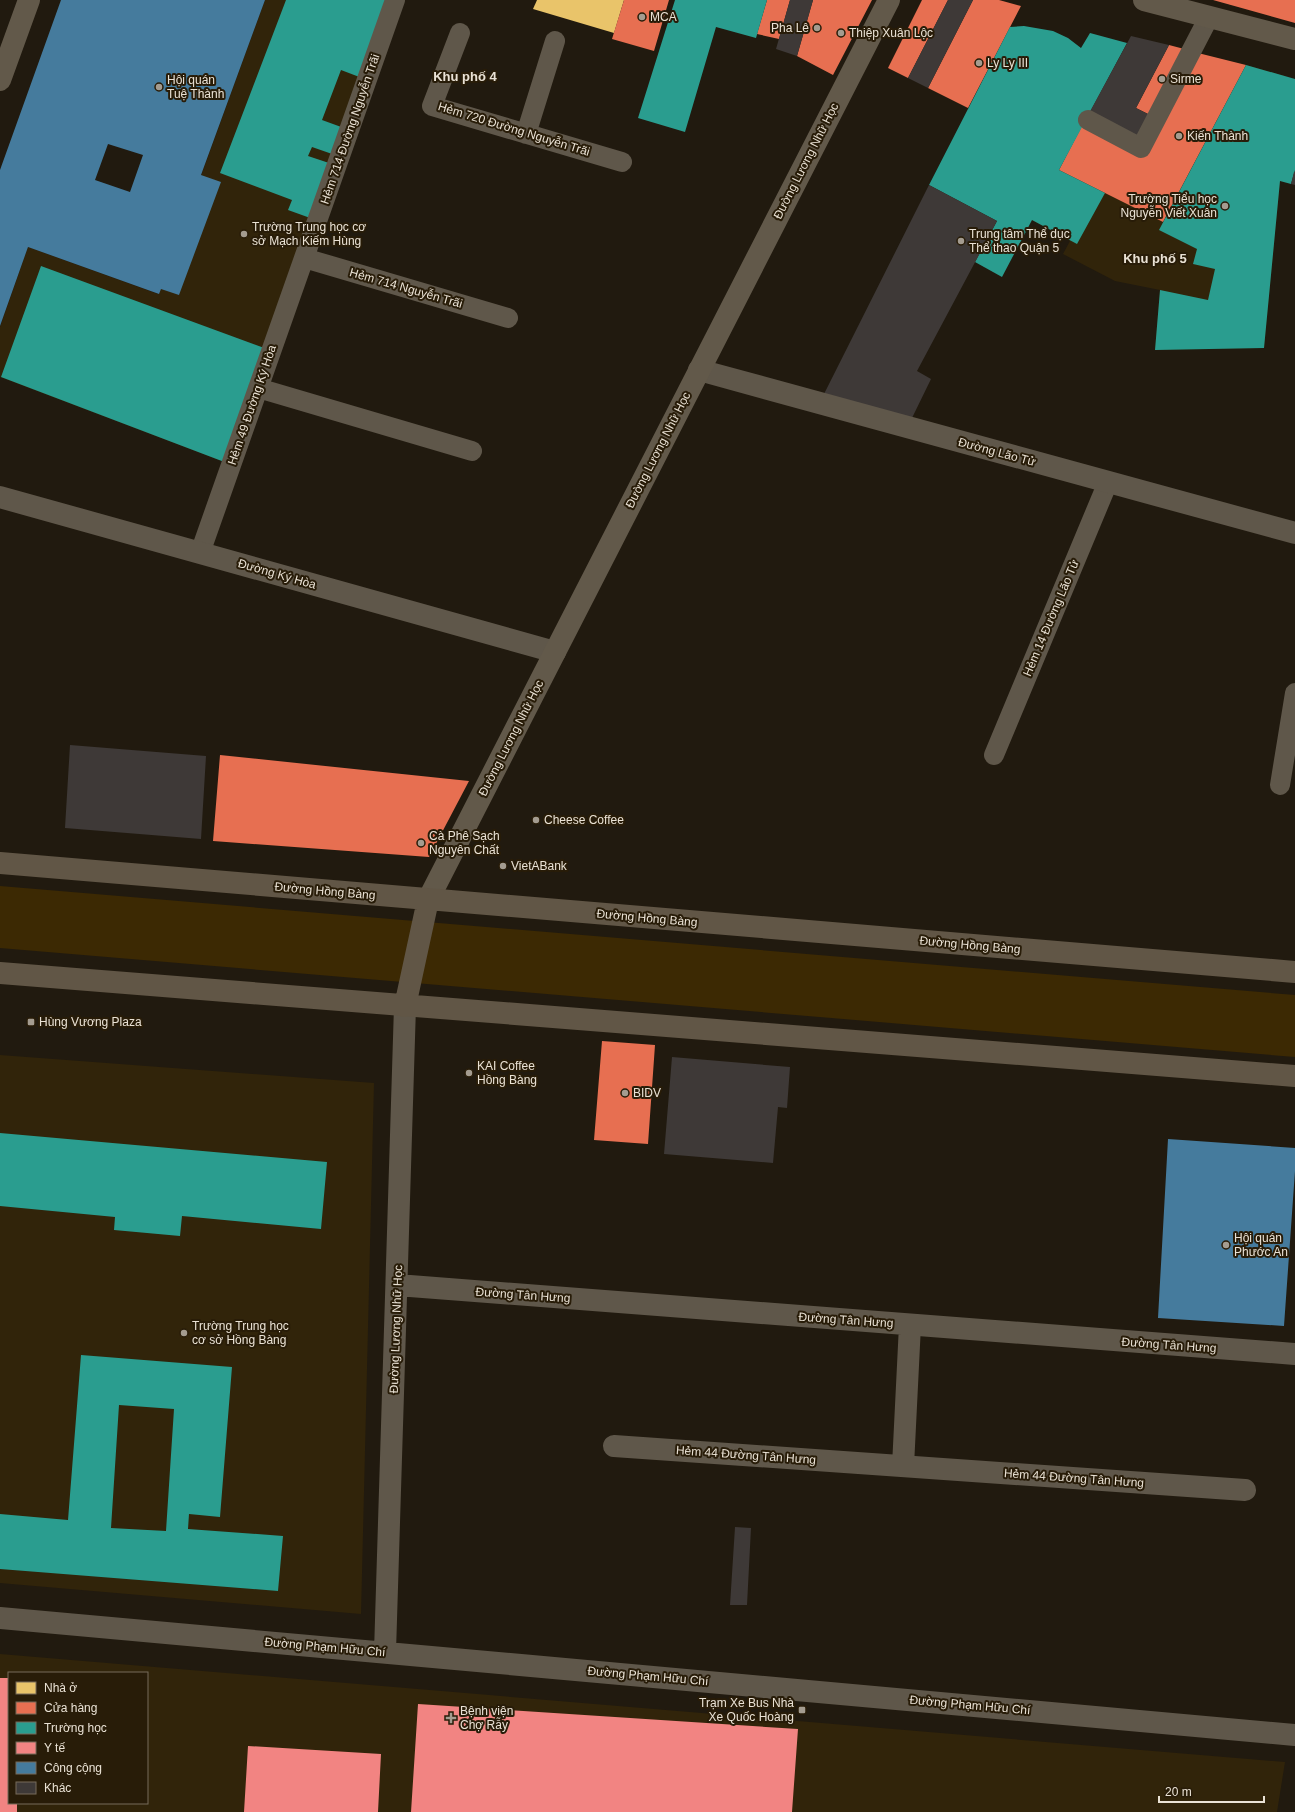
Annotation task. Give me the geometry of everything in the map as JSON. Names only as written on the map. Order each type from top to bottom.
[{"type":"main road","name":"Đường Hồng Bàng","points":[[0,863],[1295,972]]},
{"type":"main road","points":[[405,1006],[428,900]]},
{"type":"main road","points":[[0,974],[1295,1076]]},
{"type":"street","points":[[0,80],[29,0]]},
{"type":"street","name":"Đường Lương Nhữ Học","points":[[428,900],[889,0]]},
{"type":"street","points":[[1144,0],[1172,4],[1209,16],[1295,39]]},
{"type":"street","name":"Đường Lão Tử","points":[[699,370],[1295,533]]},
{"type":"street","name":"Đường Ký Hòa","points":[[0,497],[555,652]]},
{"type":"street","name":"Đường Lương Nhữ Học","points":[[385,1652],[405,1006]]},
{"type":"street","name":"Đường Tân Hưng","points":[[397,1285],[1295,1354]]},
{"type":"street","points":[[903,1466],[910,1325]]},
{"type":"street","name":"Hẻm 44 Đường Tân Hưng","points":[[614,1446],[1245,1490]]},
{"type":"street","name":"Đường Phạm Hữu Chí","points":[[0,1618],[1295,1735]]},
{"type":"lane","name":"Hẻm 714 Đường Nguyễn Trãi","points":[[304,258],[395,0]]},
{"type":"lane","points":[[1088,120],[1141,148],[1209,16]]},
{"type":"lane","name":"Hẻm 720 Đường Nguyễn Trãi","points":[[460,33],[432,106],[622,162]]},
{"type":"lane","points":[[526,134],[555,41]]},
{"type":"lane","name":"Hẻm 714 Nguyễn Trãi","points":[[304,258],[508,318]]},
{"type":"lane","name":"Hẻm 49 Đường Ký Hòa","points":[[200,553],[304,258]]},
{"type":"lane","points":[[258,388],[472,451]]},
{"type":"lane","name":"Hẻm 14 Đường Lão Tử","points":[[994,755],[1108,482]]},
{"type":"lane","points":[[1280,784],[1295,693]]},
{"type":"shaded area","name":"Trường Trung học cơ sở Mạch Kiếm Hùng","points":[[265,0],[389,0],[227,463],[0,377],[0,327],[28,247],[158,294]]},
{"type":"shaded area","name":"Trường Tiểu học Nguyễn Viết Xuân","points":[[1246,65],[1285,76],[1246,172],[1280,181],[1264,348],[1155,350],[1160,290],[1115,281],[1063,254],[1070,241],[1032,220],[1059,170],[1163,222]]},
{"type":"shaded area","points":[[0,886],[1295,995],[1295,1057],[0,948]]},
{"type":"shaded area","name":"Trường Trung học cơ sở Hồng Bàng","points":[[0,1055],[374,1083],[361,1614],[0,1583]]},
{"type":"shaded area","name":"Bệnh viện Chợ Rẫy","points":[[0,1654],[1285,1762],[1277,1812],[0,1812]]},
{"type":"building: Nhà ở","points":[[537,0],[624,0],[614,33],[533,9]]},
{"type":"building: Cửa hàng","name":"MCA","points":[[624,0],[669,0],[654,51],[612,39]]},
{"type":"building: Cửa hàng","name":"Pha Lê","points":[[767,0],[790,0],[779,39],[757,34]]},
{"type":"building: Cửa hàng","points":[[813,0],[872,0],[833,75],[797,56]]},
{"type":"building: Cửa hàng","points":[[922,0],[948,0],[908,78],[888,68]]},
{"type":"building: Cửa hàng","points":[[973,0],[999,0],[1021,6],[968,108],[928,88]]},
{"type":"building: Cửa hàng","points":[[1213,0],[1295,0],[1295,23]]},
{"type":"building: Cửa hàng","name":"Sirme","points":[[1169,45],[1188,50],[1154,117],[1136,108]]},
{"type":"building: Cửa hàng","name":"Kiến Thành","points":[[1194,52],[1246,65],[1163,222],[1059,170],[1084,122],[1142,151]]},
{"type":"building: Cửa hàng","points":[[220,755],[469,781],[429,857],[213,841]]},
{"type":"building: Cửa hàng","name":"BIDV","points":[[602,1041],[655,1045],[648,1144],[594,1140]]},
{"type":"building: Trường học","points":[[286,0],[389,0],[362,78],[341,70],[322,120],[344,128],[335,155],[312,147],[308,156],[332,164],[313,219],[288,210],[292,200],[220,173]]},
{"type":"building: Trường học","points":[[675,0],[767,0],[756,38],[716,27],[685,132],[638,118]]},
{"type":"building: Trường học","points":[[1024,26],[1053,31],[1068,38],[1081,48],[1090,33],[1127,43],[1059,170],[1105,193],[1077,244],[1032,220],[1002,277],[975,262],[997,221],[929,185],[1010,27]]},
{"type":"building: Trường học","name":"Trường Tiểu học Nguyễn Viết Xuân","points":[[1246,65],[1295,79],[1295,170],[1291,184],[1280,181],[1264,348],[1155,350],[1160,290],[1208,300],[1215,269],[1193,264],[1197,249],[1159,230]]},
{"type":"building: Trường học","points":[[41,266],[267,349],[227,463],[1,377]]},
{"type":"building: Trường học","points":[[0,1133],[327,1162],[321,1229],[182,1216],[180,1236],[114,1230],[115,1217],[0,1206]]},
{"type":"building: Trường học","points":[[81,1355],[232,1367],[220,1517],[189,1514],[188,1529],[283,1536],[278,1591],[0,1569],[0,1514],[68,1520]],"holes":[[[119,1405],[174,1409],[166,1531],[111,1528]]]},
{"type":"building: Y tế","points":[[0,1678],[8,1678],[8,1804],[17,1804],[17,1812],[0,1812]]},
{"type":"building: Y tế","points":[[418,1704],[798,1729],[792,1812],[411,1812]]},
{"type":"building: Y tế","points":[[248,1746],[381,1754],[378,1812],[244,1812]]},
{"type":"building: Công cộng","name":"Hội quán Tuệ Thành","points":[[61,0],[265,0],[201,175],[221,182],[179,295],[161,289],[159,294],[28,247],[0,326],[0,170]],"holes":[[[108,144],[143,155],[130,192],[95,180]]]},
{"type":"building: Công cộng","name":"Hội quán Phước An","points":[[1168,1139],[1295,1148],[1295,1171],[1284,1326],[1158,1318]]},
{"type":"building: Khác","points":[[790,0],[813,0],[797,56],[776,49]]},
{"type":"building: Khác","points":[[948,0],[973,0],[928,88],[908,78]]},
{"type":"building: Khác","points":[[1131,36],[1169,45],[1136,108],[1154,117],[1140,144],[1087,117]]},
{"type":"building: Khác","points":[[1295,172],[1295,185],[1291,184]]},
{"type":"building: Khác","points":[[929,185],[997,221],[917,371],[931,379],[912,418],[824,394]]},
{"type":"building: Khác","points":[[70,745],[206,756],[201,839],[65,828]]},
{"type":"building: Khác","points":[[672,1057],[790,1067],[787,1108],[778,1107],[773,1163],[664,1154]]},
{"type":"building: Khác","points":[[735,1527],[751,1528],[747,1605],[730,1605]]},
{"type":"place","name":"MCA","points":[[642,17]]},
{"type":"place","name":"Pha Lê","points":[[817,28]]},
{"type":"place","name":"Thiệp Xuân Lộc","points":[[841,33]]},
{"type":"place","name":"Ly Ly III","points":[[979,63]]},
{"type":"place","name":"Sirme","points":[[1162,79]]},
{"type":"place","name":"Hội quán Tuệ Thành","points":[[159,87]]},
{"type":"place","name":"Kiến Thành","points":[[1179,136]]},
{"type":"place","name":"Trường Tiểu học Nguyễn Viết Xuân","points":[[1225,206]]},
{"type":"place","name":"Trường Trung học cơ sở Mạch Kiếm Hùng","points":[[244,234]]},
{"type":"place","name":"Trung tâm Thể dục Thể thao Quận 5","points":[[961,241]]},
{"type":"place","name":"Cheese Coffee","points":[[536,820]]},
{"type":"place","name":"Cà Phê Sạch Nguyên Chất","points":[[421,843]]},
{"type":"place","name":"VietABank","points":[[503,866]]},
{"type":"place","name":"Hùng Vương Plaza","points":[[31,1022]]},
{"type":"place","name":"KAI Coffee Hồng Bàng","points":[[469,1073]]},
{"type":"place","name":"BIDV","points":[[625,1093]]},
{"type":"place","name":"Hội quán Phước An","points":[[1226,1245]]},
{"type":"place","name":"Trường Trung học cơ sở Hồng Bàng","points":[[184,1333]]},
{"type":"place","name":"Trạm Xe Bus Nhà Xe Quốc Hoàng","points":[[802,1710]]},
{"type":"place","name":"Bệnh viện Chợ Rẫy","points":[[451,1718]]},
{"type":"district","name":"Khu phố 4","points":[[465,76]]},
{"type":"district","name":"Khu phố 5","points":[[1155,258]]}]
